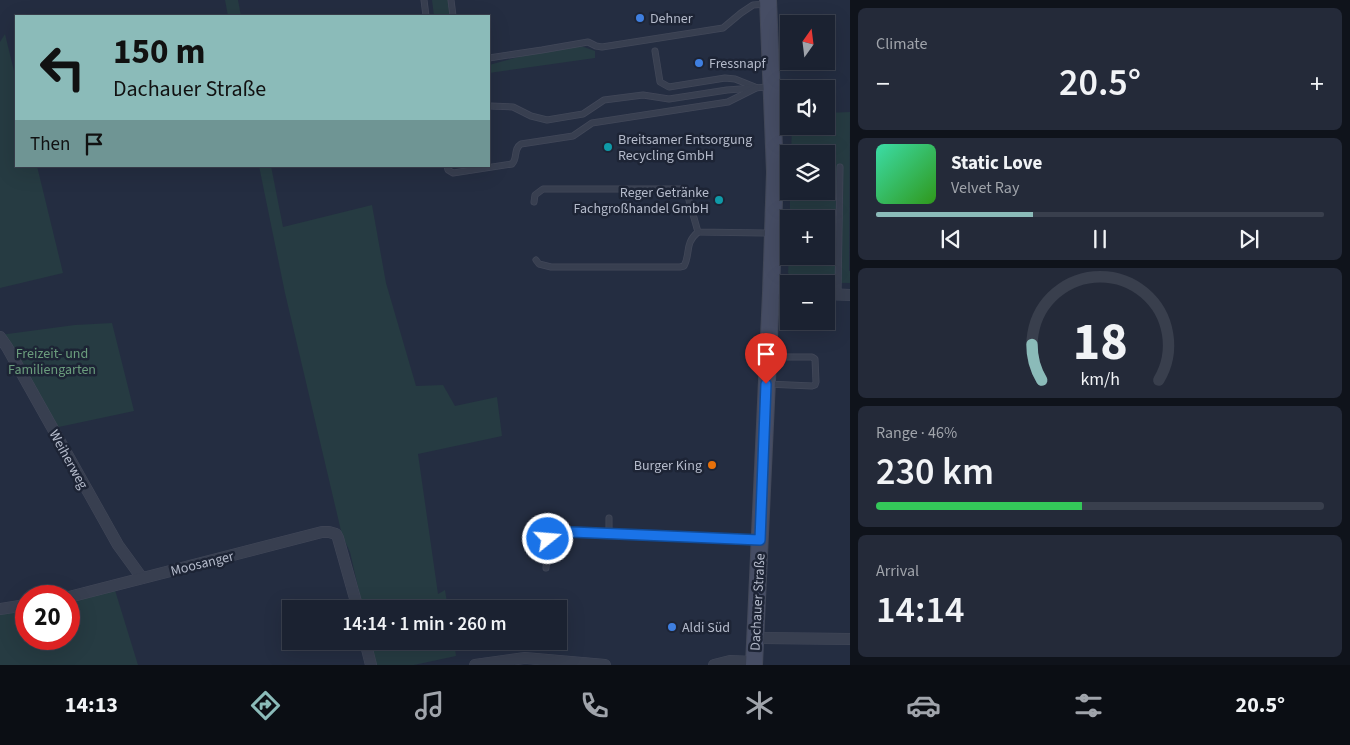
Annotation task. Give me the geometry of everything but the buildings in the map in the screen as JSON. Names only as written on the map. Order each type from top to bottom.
[{"type":"main road","name":"Dachauer Straße","points":[[754,664],[775,172],[764,88],[768,2]]},
{"type":"street","points":[[771,293],[780,294]]},
{"type":"street","name":"Weiherweg","points":[[0,337],[118,545],[142,578]]},
{"type":"street","name":"Moosanger","points":[[80,594],[322,532],[329,532],[336,534],[338,538],[355,600]]},
{"type":"street","points":[[0,609],[15,607]]},
{"type":"street","points":[[756,638],[850,639]]},
{"type":"street","points":[[367,650],[371,665]]},
{"type":"street","points":[[475,665],[525,658],[605,665]]},
{"type":"street","points":[[714,665],[730,661],[754,664]]},
{"type":"lane","points":[[424,0],[426,15]]},
{"type":"lane","points":[[451,0],[453,15]]},
{"type":"lane","points":[[490,58],[588,42],[602,47],[723,28],[753,5],[768,2]]},
{"type":"lane","points":[[655,51],[660,82],[669,87],[725,78],[735,79],[764,88]]},
{"type":"lane","points":[[490,106],[513,106],[531,116],[547,120],[583,114],[604,100],[643,95],[668,99],[727,90],[764,88]]},
{"type":"lane","points":[[447,167],[452,173],[512,164],[515,159],[515,150],[521,144],[573,136],[592,123],[728,102],[764,88]]},
{"type":"lane","points":[[840,167],[844,294]]},
{"type":"lane","points":[[534,202],[535,195],[543,188],[680,189],[685,190],[687,193],[698,232]]},
{"type":"lane","points":[[536,260],[539,264],[551,267],[680,267],[684,266],[689,245],[698,232],[773,232]]},
{"type":"lane","points":[[766,384],[812,386],[816,382],[815,359],[812,357],[768,357]]},
{"type":"lane","points":[[609,534],[610,518]]},
{"type":"lane","points":[[546,568],[548,539],[557,533],[564,532],[760,540]]},
{"type":"green space","points":[[225,0],[238,0],[241,15],[228,15]]},
{"type":"green space","points":[[432,0],[448,0],[451,15],[434,15]]},
{"type":"green space","points":[[5,34],[15,75],[15,167],[37,167],[63,273],[0,288],[0,42]]},
{"type":"green space","points":[[581,46],[595,51],[595,58],[490,73],[490,65],[526,55]]},
{"type":"green space","points":[[850,112],[850,283],[835,283],[835,275],[790,275],[788,273],[788,265],[835,265],[835,210],[790,210],[790,200],[835,200],[835,145],[791,145],[792,135],[835,135],[835,113]]},
{"type":"green space","points":[[259,167],[271,167],[283,227],[372,205],[386,283],[416,386],[443,385],[455,406],[497,397],[502,436],[418,454],[438,594],[445,590],[447,600],[361,600],[350,552],[342,535],[285,293]]},
{"type":"green space","name":"Freizeit- und Familiengarten","points":[[112,323],[134,411],[54,428],[0,335],[75,325]]},
{"type":"green space","points":[[114,587],[138,665],[0,665],[0,609],[15,607],[15,650],[80,650],[80,595]]},
{"type":"green space","points":[[372,650],[455,650],[456,656],[414,665],[375,665]]},
{"type":"place","name":"Dehner","points":[[640,18]]},
{"type":"place","name":"Fressnapf","points":[[699,63]]},
{"type":"place","name":"Breitsamer Entsorgung Recycling GmbH","points":[[608,147]]},
{"type":"place","name":"Reger Getränke Fachgroßhandel GmbH","points":[[719,200]]},
{"type":"place","name":"Burger King","points":[[712,465]]},
{"type":"place","name":"Aldi Süd","points":[[672,627]]},
{"type":"route","points":[[548,539],[557,533],[572,532],[760,540],[766,384]]}]
